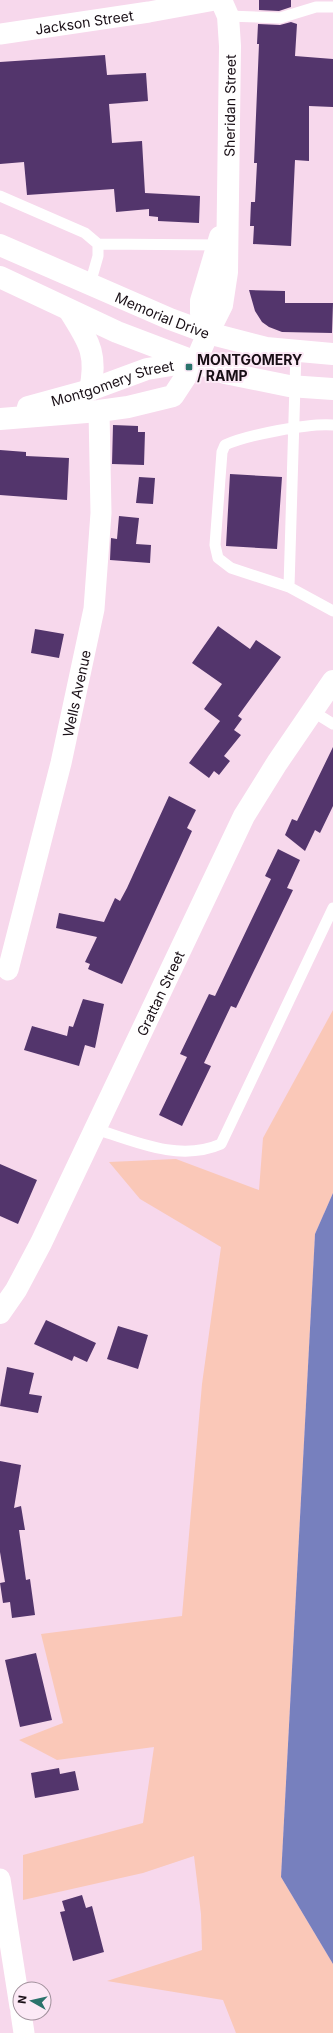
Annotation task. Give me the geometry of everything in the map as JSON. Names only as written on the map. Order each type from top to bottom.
[{"type":"main road","name":"Sheridan Street","points":[[208,333],[222,305],[226,290],[222,245],[228,212],[230,46],[221,5]]},
{"type":"main road","name":"Memorial Drive","points":[[0,245],[208,333],[266,348],[333,354]]},
{"type":"main road","points":[[0,277],[117,332],[225,373],[268,383],[333,389]]},
{"type":"main road","points":[[69,310],[92,349],[93,371],[90,390]]},
{"type":"main road","points":[[196,361],[208,333]]},
{"type":"main road","name":"Montgomery Street","points":[[0,414],[90,390],[146,369],[196,361]]},
{"type":"main road","name":"Montgomery Street","points":[[0,419],[99,411],[128,407],[173,396],[196,361]]},
{"type":"main road","name":"Grattan Street","points":[[2,1309],[29,1266],[96,1129],[202,900],[244,816],[333,681]]},
{"type":"street","name":"Jackson Street","points":[[0,34],[149,12],[221,5]]},
{"type":"street","name":"Wells Avenue","points":[[8,970],[61,763],[94,609],[101,513],[99,411]]},
{"type":"street","points":[[0,1880],[16,1981]]},
{"type":"street","points":[[22,2021],[24,2033]]},
{"type":"lane","points":[[221,5],[280,18],[316,7],[333,7]]},
{"type":"lane","points":[[0,196],[85,233],[98,244],[222,245]]},
{"type":"lane","points":[[90,284],[98,256],[98,244]]},
{"type":"lane","points":[[289,587],[296,351]]},
{"type":"lane","points":[[333,425],[294,428],[235,440],[225,445],[222,452],[215,545],[218,558],[223,564],[289,587],[333,611]]},
{"type":"lane","points":[[312,711],[333,724]]},
{"type":"lane","points":[[96,1129],[163,1150],[208,1149],[221,1144],[333,908]]},
{"type":"shaded area","points":[[333,1010],[333,1193],[315,1234],[281,1877],[333,1964],[333,2033],[236,2033],[223,2000],[107,1981],[202,1950],[201,1914],[194,1856],[143,1873],[23,1900],[23,1855],[143,1823],[154,1747],[57,1760],[19,1740],[63,1723],[41,1634],[182,1616],[202,1384],[221,1247],[140,1199],[109,1162],[176,1159],[259,1190],[263,1138]]},
{"type":"water","points":[[333,1193],[333,1964],[281,1877],[315,1234]]},
{"type":"building","points":[[259,0],[291,0],[291,7],[279,11],[259,10]]},
{"type":"building","points":[[291,22],[297,24],[295,56],[333,59],[333,107],[309,106],[309,161],[295,160],[291,246],[253,244],[254,226],[250,226],[251,202],[255,202],[257,163],[254,163],[259,44],[257,44],[258,24],[280,25]]},
{"type":"building","points":[[105,55],[107,75],[146,73],[148,101],[109,104],[112,143],[142,141],[145,193],[200,196],[199,223],[158,221],[158,217],[149,216],[149,209],[116,212],[114,189],[27,195],[24,162],[0,164],[0,62]]},
{"type":"building","points":[[249,290],[285,291],[285,303],[333,303],[332,333],[282,332],[269,327],[262,322],[255,311]]},
{"type":"building","points":[[113,425],[138,426],[138,432],[145,432],[144,465],[112,464]]},
{"type":"building","points":[[0,450],[26,452],[26,456],[69,458],[67,500],[0,495]]},
{"type":"building","points":[[230,474],[282,477],[277,549],[226,546]]},
{"type":"building","points":[[139,477],[155,478],[153,504],[136,503]]},
{"type":"building","points":[[119,516],[139,518],[136,544],[151,545],[150,563],[110,560],[111,538],[117,539]]},
{"type":"building","points":[[218,626],[250,649],[256,640],[281,657],[238,716],[242,719],[234,730],[241,735],[224,756],[230,761],[219,775],[214,771],[209,778],[189,763],[220,721],[204,709],[222,684],[192,663]]},
{"type":"building","points":[[35,629],[64,634],[59,658],[31,653]]},
{"type":"building","points":[[333,747],[333,806],[320,833],[315,830],[305,851],[285,835],[292,819],[297,821]]},
{"type":"building","points":[[169,796],[196,810],[187,828],[192,831],[122,984],[88,969],[90,964],[85,962],[97,937],[56,928],[59,913],[104,922],[115,898],[120,901],[127,888]]},
{"type":"building","points":[[278,849],[300,860],[287,888],[293,890],[236,1008],[231,1006],[204,1063],[211,1066],[182,1126],[159,1115],[187,1057],[180,1054],[209,994],[215,996],[271,879],[265,876]]},
{"type":"building","points":[[83,999],[104,1004],[95,1048],[85,1045],[79,1066],[24,1050],[32,1026],[67,1036],[69,1026],[73,1027]]},
{"type":"building","points":[[0,1164],[37,1180],[18,1224],[0,1216]]},
{"type":"building","points":[[46,1320],[96,1343],[87,1362],[74,1356],[72,1361],[34,1344]]},
{"type":"building","points":[[118,1326],[148,1335],[138,1369],[107,1359]]},
{"type":"building","points":[[7,1367],[34,1373],[29,1394],[42,1396],[38,1413],[0,1406]]},
{"type":"building","points":[[0,1461],[21,1465],[14,1508],[21,1506],[25,1530],[19,1530],[26,1580],[30,1579],[35,1615],[12,1618],[10,1602],[3,1603],[0,1583],[5,1582],[0,1552]]},
{"type":"building","points":[[36,1653],[52,1720],[20,1727],[5,1660]]},
{"type":"building","points":[[59,1768],[60,1774],[75,1771],[79,1790],[35,1798],[31,1773]]},
{"type":"building","points":[[82,1895],[86,1908],[92,1906],[104,1952],[73,1961],[60,1912],[65,1911],[62,1901]]},
{"type":"place","name":"MONTGOMERY / RAMP","points":[[189,367]]}]
